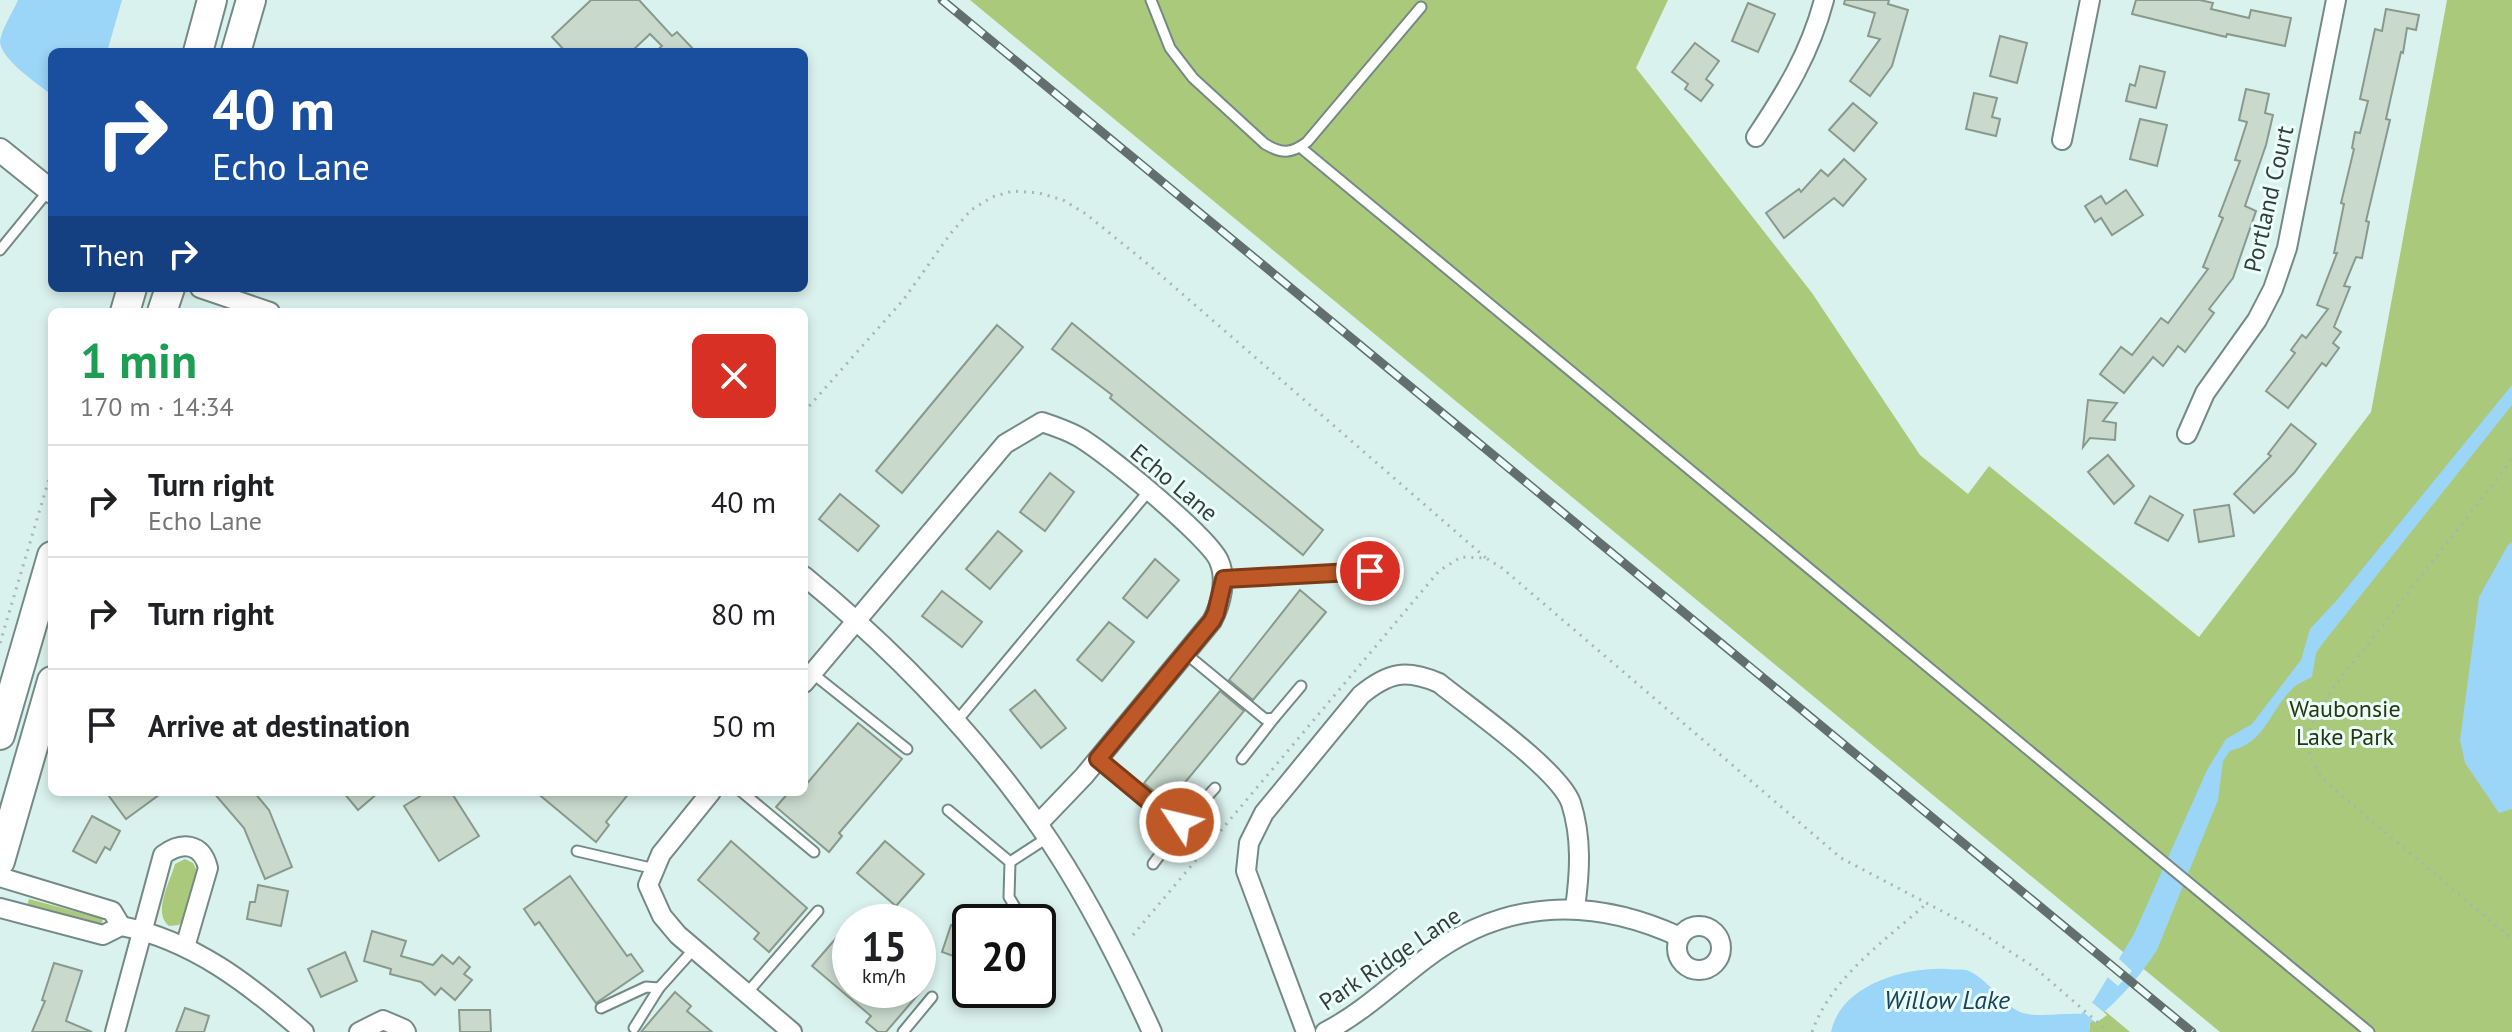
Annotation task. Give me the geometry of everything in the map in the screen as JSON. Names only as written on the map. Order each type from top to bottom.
[{"type":"main road","points":[[199,48],[212,0]]},
{"type":"main road","points":[[237,48],[251,0]]},
{"type":"main road","points":[[0,735],[48,570]]},
{"type":"main road","points":[[0,861],[48,695]]},
{"type":"street","points":[[1756,137],[1799,69],[1824,0]]},
{"type":"street","points":[[2062,140],[2090,0]]},
{"type":"street","name":"Portland Court","points":[[2187,434],[2205,393],[2257,320],[2273,289],[2287,248],[2336,0]]},
{"type":"street","points":[[0,150],[48,189]]},
{"type":"street","points":[[212,292],[258,308]]},
{"type":"street","name":"Echo Lane","points":[[858,620],[998,451],[1042,422],[1089,443],[1148,492],[1209,545],[1219,561],[1224,579]]},
{"type":"street","points":[[808,579],[858,620],[956,722],[1042,831],[1115,954],[1152,1032]]},
{"type":"street","points":[[1042,831],[1216,613],[1224,579]]},
{"type":"street","points":[[808,675],[858,620]]},
{"type":"street","points":[[1306,1032],[1246,871],[1249,843],[1264,813],[1361,695],[1379,680],[1398,674],[1420,675],[1439,683],[1556,780],[1570,802],[1579,839],[1580,871],[1575,908]]},
{"type":"street","points":[[708,796],[670,841],[648,885],[662,916],[694,949],[792,1032]]},
{"type":"street","points":[[115,1032],[163,855],[183,846],[196,849],[205,856],[208,868],[185,947]]},
{"type":"street","points":[[0,877],[112,911],[121,926]]},
{"type":"street","points":[[0,908],[103,935],[121,926],[141,929],[185,947],[251,988],[304,1032]]},
{"type":"street","name":"Park Ridge Lane","points":[[1325,1032],[1347,1020],[1427,958],[1470,931],[1516,916],[1575,908],[1598,910],[1646,921],[1680,937]]},
{"type":"street","points":[[359,1032],[383,1020],[406,1032]]},
{"type":"lane","points":[[1151,0],[1170,48],[1193,78],[1265,144],[1279,152],[1294,152],[1300,147],[1421,7]]},
{"type":"lane","points":[[1300,147],[2369,1032]]},
{"type":"lane","points":[[0,250],[48,194]]},
{"type":"lane","points":[[956,722],[1148,492]]},
{"type":"lane","points":[[1224,579],[1370,571]]},
{"type":"lane","points":[[1185,653],[1259,716],[1274,718]]},
{"type":"lane","points":[[808,675],[907,749]]},
{"type":"lane","points":[[1242,759],[1301,686]]},
{"type":"lane","points":[[1098,759],[1174,821],[1185,821]]},
{"type":"lane","points":[[1153,864],[1215,788]]},
{"type":"lane","points":[[747,796],[814,852]]},
{"type":"lane","points":[[948,810],[1010,862]]},
{"type":"lane","points":[[1013,904],[1009,897],[1010,862],[1042,831]]},
{"type":"lane","points":[[577,851],[655,869]]},
{"type":"lane","points":[[747,993],[818,911]]},
{"type":"lane","points":[[634,1028],[659,988],[694,949]]},
{"type":"lane","points":[[601,1008],[646,987],[659,988]]},
{"type":"lane","points":[[903,1032],[923,1008]]},
{"type":"path","points":[[808,407],[904,299],[971,210],[992,197],[1013,191],[1039,193],[1063,200],[1086,214],[1486,558]]},
{"type":"path","points":[[2512,460],[2330,692],[2312,721],[2307,747],[2316,768],[2328,784],[2512,939]]},
{"type":"path","points":[[0,643],[48,482]]},
{"type":"path","points":[[1812,1032],[1820,1011],[1848,974],[1925,904],[1974,928],[2034,967],[2109,1032]]},
{"type":"green space","name":"Waubonsie Lake Park","points":[[970,0],[1668,0],[1636,68],[1812,293],[1920,455],[1968,494],[1989,466],[2199,637],[2371,412],[2447,0],[2512,0],[2512,1032],[2220,1032]]},
{"type":"green space","points":[[185,859],[193,863],[197,871],[183,920],[179,925],[169,926],[164,920],[162,905],[175,864]]},
{"type":"green space","points":[[29,899],[103,919],[100,928],[26,909]]},
{"type":"green space","points":[[2105,1011],[2130,1032],[2089,1032],[2090,1023]]},
{"type":"water","points":[[18,0],[122,0],[108,48],[48,48],[48,92],[6,55],[0,41]]},
{"type":"water","name":"Willow Lake","points":[[2512,385],[2512,405],[2323,643],[2316,653],[2312,677],[2294,687],[2260,733],[2242,747],[2230,751],[2223,761],[2218,800],[2157,950],[2127,990],[2090,1023],[2089,1032],[1831,1032],[1837,1015],[1861,990],[1895,975],[1931,969],[1974,973],[2006,1003],[2026,1014],[2081,1014],[2094,1000],[2134,934],[2207,770],[2226,739],[2252,724],[2301,660],[2310,629]]},
{"type":"water","points":[[2512,542],[2512,809],[2499,813],[2465,763],[2460,740],[2479,597]]},
{"type":"pier","points":[[2116,956],[2132,971],[2118,986],[2105,975]]},
{"type":"pier","points":[[2089,1000],[2107,1015],[2096,1023],[2080,1009]]},
{"type":"building","points":[[591,0],[639,0],[672,36],[677,32],[692,48],[660,48],[662,46],[650,34],[635,48],[562,48],[552,37]]},
{"type":"building","points":[[1845,0],[1889,0],[1888,4],[1908,10],[1892,66],[1870,96],[1850,81],[1880,39],[1868,36],[1875,13],[1844,4]]},
{"type":"building","points":[[2136,0],[2200,0],[2213,3],[2211,9],[2249,18],[2251,10],[2291,18],[2285,46],[2227,34],[2226,37],[2132,14]]},
{"type":"building","points":[[1748,3],[1775,14],[1758,52],[1732,41]]},
{"type":"building","points":[[2386,9],[2419,15],[2416,30],[2407,28],[2401,52],[2386,119],[2390,120],[2366,221],[2369,222],[2362,258],[2356,257],[2344,286],[2350,287],[2334,327],[2341,332],[2333,343],[2339,348],[2326,366],[2322,363],[2288,408],[2266,391],[2295,353],[2291,350],[2302,335],[2306,338],[2328,309],[2317,305],[2337,253],[2334,253],[2344,204],[2341,203],[2355,132],[2360,133],[2368,101],[2360,99],[2375,29],[2382,31]]},
{"type":"building","points":[[2000,36],[2027,43],[2017,83],[1990,76]]},
{"type":"building","points":[[1695,43],[1719,61],[1706,79],[1713,85],[1701,101],[1685,89],[1688,84],[1672,72]]},
{"type":"building","points":[[2140,66],[2165,72],[2156,108],[2126,101],[2130,84],[2135,86]]},
{"type":"building","points":[[2246,89],[2269,94],[2265,113],[2273,115],[2245,206],[2256,211],[2233,278],[2209,309],[2214,313],[2185,352],[2178,346],[2163,366],[2153,357],[2124,393],[2100,374],[2121,347],[2132,355],[2161,318],[2168,323],[2208,269],[2203,267],[2223,218],[2219,216],[2240,161],[2235,160],[2247,122],[2239,120]]},
{"type":"building","points":[[1974,93],[1997,98],[1992,117],[2000,119],[1996,136],[1966,129]]},
{"type":"building","points":[[1853,103],[1877,123],[1854,151],[1829,130]]},
{"type":"building","points":[[2140,119],[2167,125],[2157,166],[2130,159]]},
{"type":"building","points":[[1844,159],[1866,179],[1843,206],[1834,198],[1784,238],[1766,213],[1799,189],[1801,192],[1821,170],[1828,176]]},
{"type":"building","points":[[2126,190],[2143,215],[2112,235],[2101,218],[2095,222],[2085,206],[2101,196],[2106,204]]},
{"type":"building","points":[[1072,323],[1323,530],[1303,555],[1110,398],[1112,395],[1052,349]]},
{"type":"building","points":[[997,325],[1023,347],[902,493],[876,471]]},
{"type":"building","points":[[2088,400],[2117,403],[2103,421],[2116,423],[2115,440],[2090,438],[2083,447]]},
{"type":"building","points":[[2291,424],[2316,444],[2294,473],[2254,513],[2234,494],[2271,456],[2268,454]]},
{"type":"building","points":[[2108,455],[2134,486],[2114,504],[2088,472]]},
{"type":"building","points":[[1050,473],[1074,492],[1045,531],[1020,512]]},
{"type":"building","points":[[840,494],[879,526],[858,551],[819,519]]},
{"type":"building","points":[[2150,496],[2183,515],[2168,541],[2135,523]]},
{"type":"building","points":[[2229,505],[2234,536],[2199,542],[2194,510]]},
{"type":"building","points":[[998,531],[1022,551],[990,589],[966,569]]},
{"type":"building","points":[[1155,559],[1179,580],[1147,618],[1123,598]]},
{"type":"building","points":[[1300,590],[1326,612],[1253,700],[1229,680]]},
{"type":"building","points":[[942,591],[982,622],[962,647],[922,616]]},
{"type":"building","points":[[1109,622],[1134,642],[1102,681],[1077,660]]},
{"type":"building","points":[[1035,690],[1066,728],[1041,748],[1010,710]]},
{"type":"building","points":[[1220,691],[1244,711],[1168,803],[1144,783]]},
{"type":"building","points":[[858,723],[902,759],[839,833],[842,836],[829,852],[776,807],[786,796],[808,796],[808,782]]},
{"type":"building","points":[[109,796],[158,796],[126,819]]},
{"type":"building","points":[[216,796],[257,796],[269,810],[292,867],[265,879],[244,828]]},
{"type":"building","points":[[346,796],[374,796],[358,810]]},
{"type":"building","points":[[420,796],[454,796],[479,836],[439,861],[404,806]]},
{"type":"building","points":[[541,796],[627,796],[606,822],[609,825],[596,842]]},
{"type":"building","points":[[92,816],[120,831],[110,850],[105,847],[96,863],[73,851]]},
{"type":"building","points":[[731,841],[807,908],[769,952],[754,939],[759,933],[698,880]]},
{"type":"building","points":[[885,841],[924,874],[898,904],[894,904],[857,873]]},
{"type":"building","points":[[570,876],[627,956],[631,954],[643,971],[596,1003],[539,922],[535,925],[524,909]]},
{"type":"building","points":[[258,885],[288,891],[281,926],[247,919]]},
{"type":"building","points":[[951,925],[952,956],[942,952]]},
{"type":"building","points":[[372,931],[406,941],[401,956],[433,965],[442,955],[453,964],[459,957],[470,967],[464,974],[472,980],[455,1000],[441,988],[435,995],[421,982],[390,974],[391,969],[364,961]]},
{"type":"building","points":[[832,943],[832,983],[812,966]]},
{"type":"building","points":[[345,952],[357,981],[321,997],[308,969]]},
{"type":"building","points":[[54,963],[82,971],[66,1021],[92,1032],[32,1032],[45,1001],[42,1000]]},
{"type":"building","points":[[675,992],[691,1006],[687,1011],[712,1032],[641,1032]]},
{"type":"building","points":[[185,1008],[209,1016],[204,1032],[176,1032]]},
{"type":"building","points":[[862,1008],[907,1008],[886,1032],[878,1032],[866,1022],[871,1016]]},
{"type":"building","points":[[459,1010],[490,1010],[491,1032],[460,1032]]},
{"type":"railway","points":[[942,0],[2192,1032]]},
{"type":"route","points":[[1180,822],[1157,808],[1098,759],[1212,621],[1224,579],[1370,571]]}]
